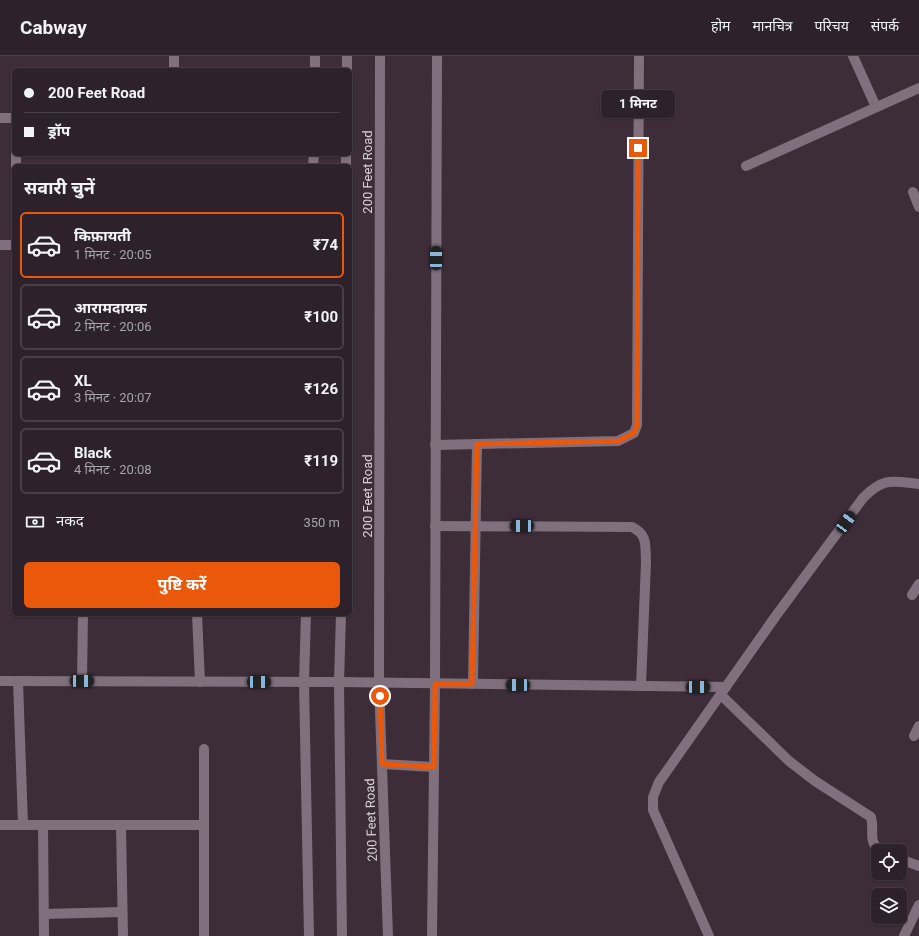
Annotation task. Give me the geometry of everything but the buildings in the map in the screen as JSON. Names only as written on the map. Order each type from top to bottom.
[{"type":"street","points":[[174,56],[174,68]]},
{"type":"street","points":[[315,56],[315,68]]},
{"type":"street","points":[[347,56],[347,68]]},
{"type":"street","name":"200 Feet Road","points":[[380,56],[379,682],[388,936]]},
{"type":"street","points":[[432,936],[435,684],[437,56]]},
{"type":"street","points":[[435,445],[618,441],[634,433],[637,425],[639,56]]},
{"type":"street","points":[[853,56],[876,107]]},
{"type":"street","points":[[746,166],[919,88]]},
{"type":"street","points":[[0,118],[12,118]]},
{"type":"street","points":[[912,192],[919,207]]},
{"type":"street","points":[[0,245],[12,245]]},
{"type":"street","points":[[472,684],[477,444]]},
{"type":"street","points":[[710,936],[658,824],[653,810],[653,797],[659,782],[863,498],[872,489],[884,482],[919,484]]},
{"type":"street","points":[[435,526],[475,525],[632,527],[640,532],[645,542],[646,562],[641,686]]},
{"type":"street","points":[[912,596],[919,584]]},
{"type":"street","points":[[82,616],[82,681]]},
{"type":"street","points":[[197,616],[200,682]]},
{"type":"street","points":[[306,616],[304,682],[309,936]]},
{"type":"street","points":[[340,616],[339,682],[342,936]]},
{"type":"street","points":[[0,681],[379,682],[641,686],[723,691],[789,761],[815,781],[871,817],[874,824],[871,834],[874,844]]},
{"type":"street","points":[[18,681],[23,825]]},
{"type":"street","points":[[914,736],[919,726]]},
{"type":"street","points":[[204,749],[204,936]]},
{"type":"street","points":[[382,764],[434,767]]},
{"type":"street","points":[[0,825],[204,825]]},
{"type":"street","points":[[43,825],[44,936]]},
{"type":"street","points":[[121,825],[123,936]]},
{"type":"street","points":[[907,862],[919,866]]},
{"type":"street","points":[[904,936],[919,905]]},
{"type":"street","points":[[44,914],[122,912]]},
{"type":"route","points":[[380,696],[382,764],[434,767],[435,684],[472,684],[477,444],[618,441],[634,433],[637,425],[638,148]]}]
